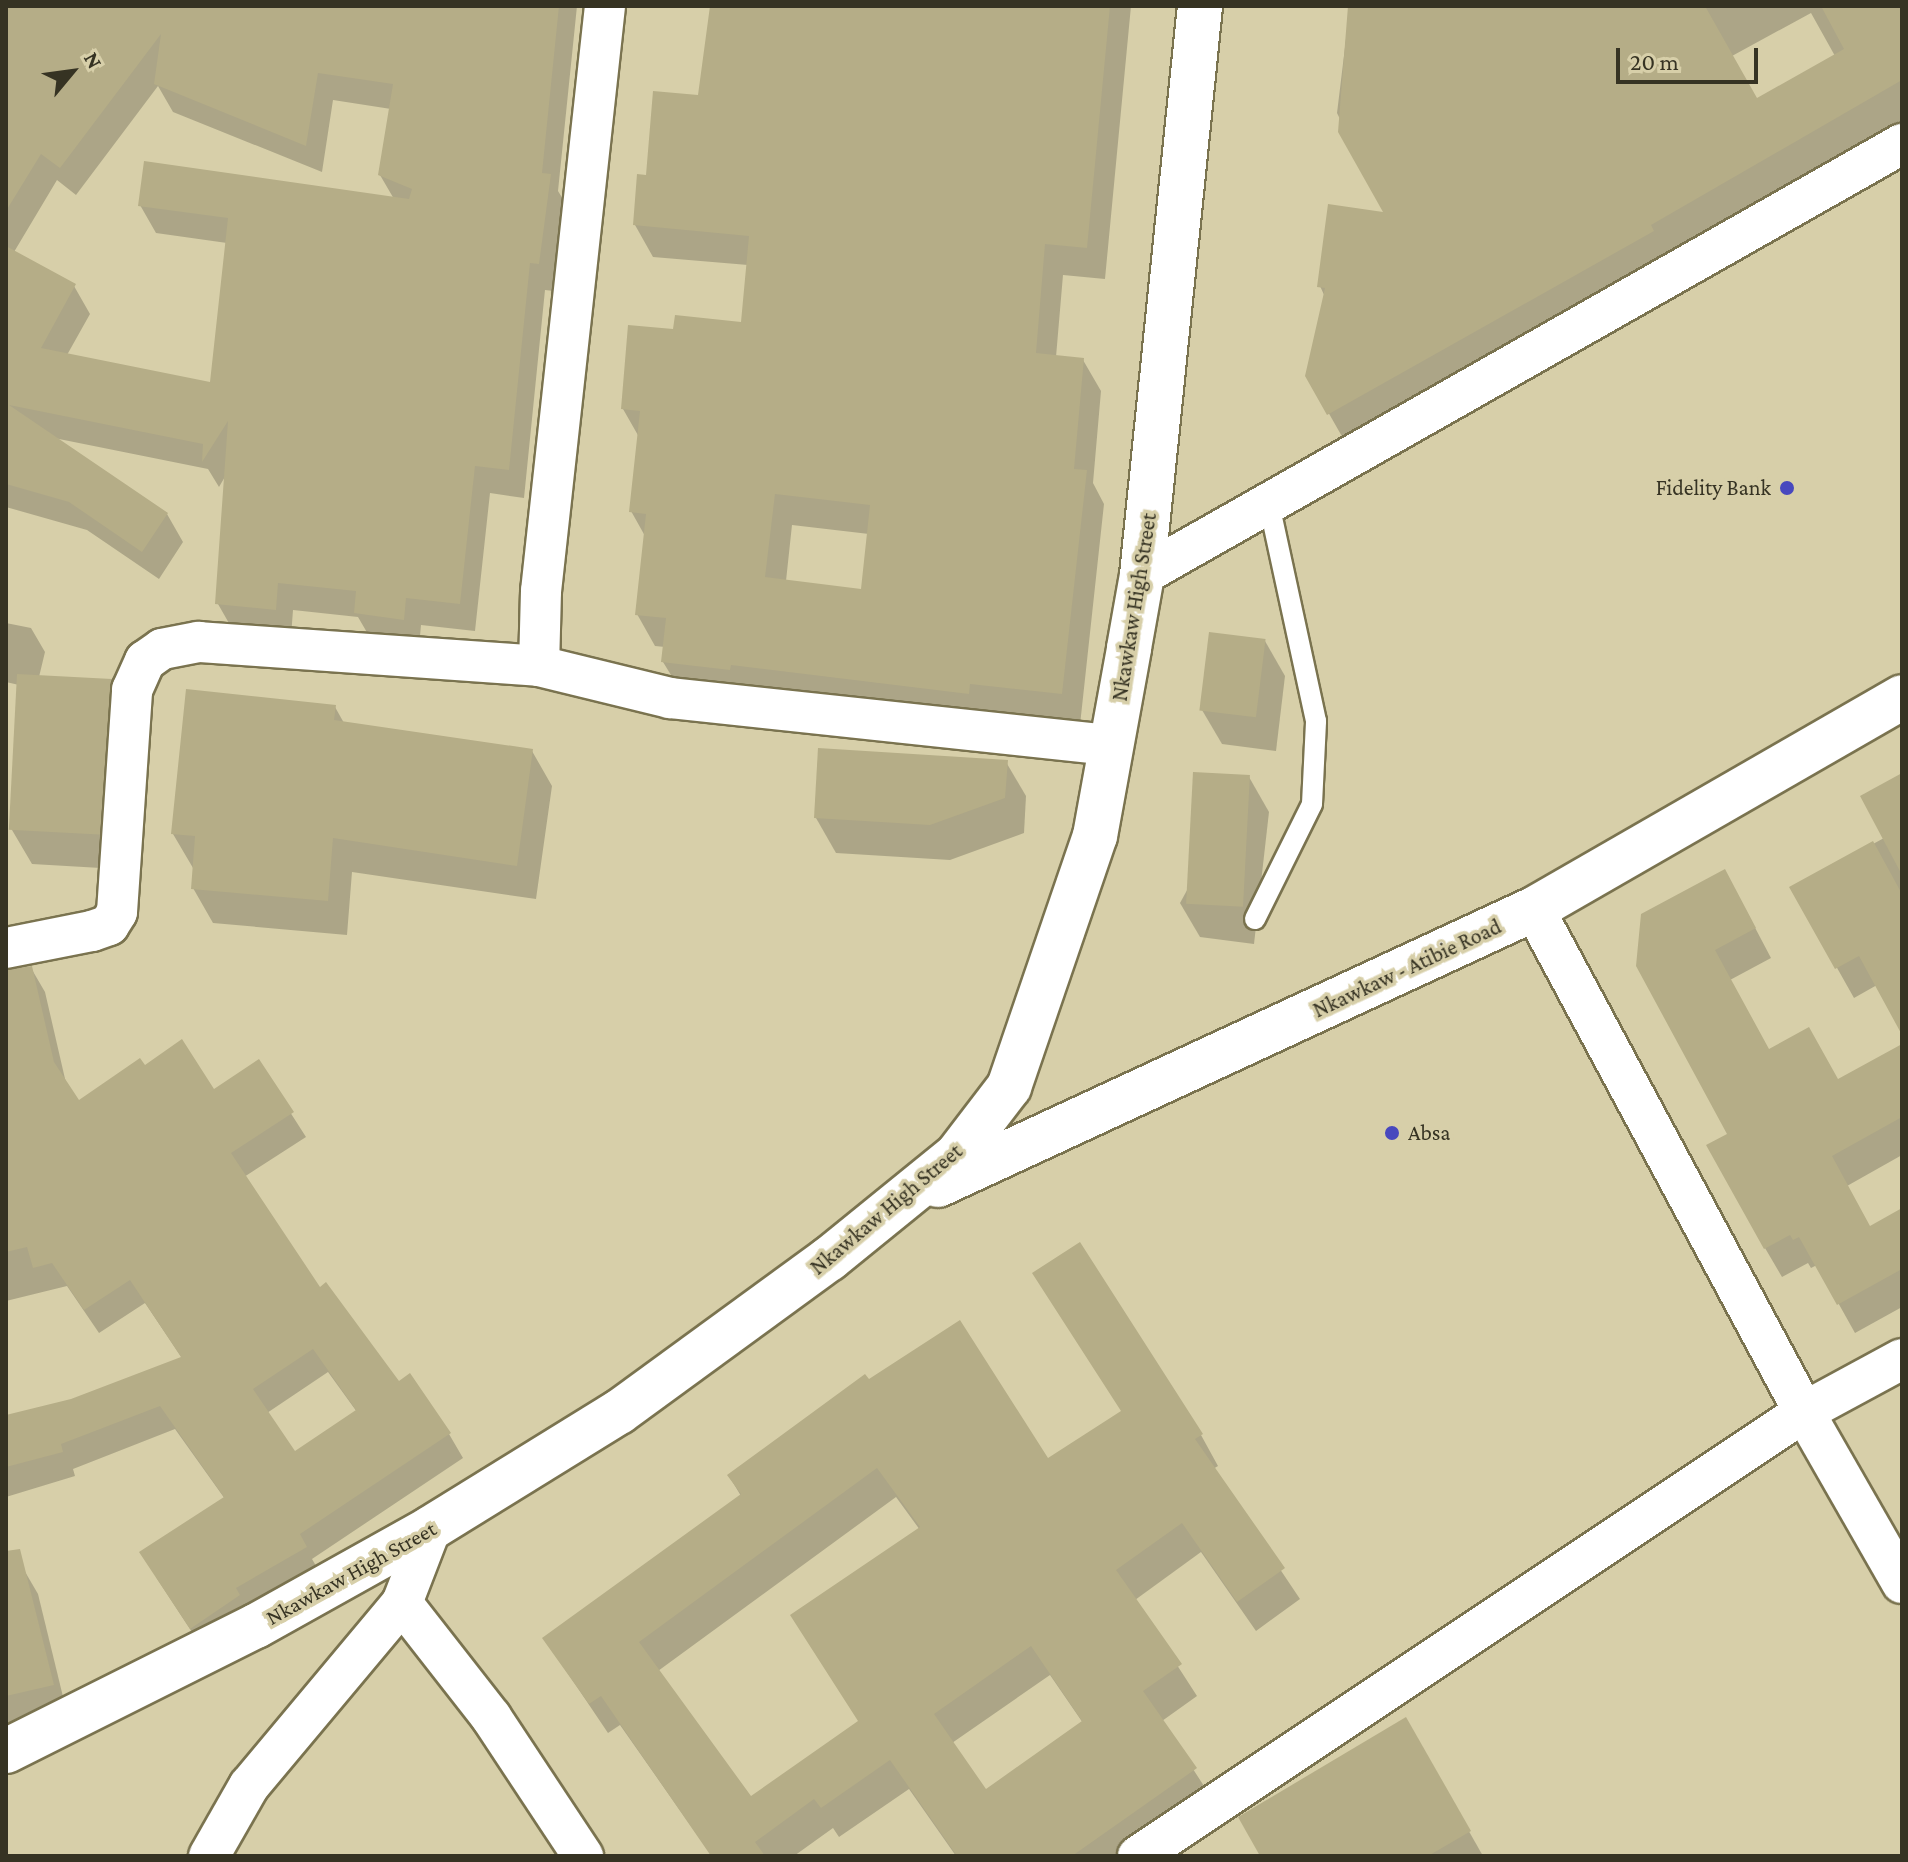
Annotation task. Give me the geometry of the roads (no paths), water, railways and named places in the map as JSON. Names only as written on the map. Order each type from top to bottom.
[{"type":"main road","name":"Nkawkaw High Street","points":[[6,1751],[256,1626],[431,1528],[619,1412],[829,1259],[957,1155],[1009,1087],[1095,836],[1112,745],[1142,575],[1200,6]]},
{"type":"main road","name":"Nkawkaw - Atibie Road","points":[[894,1205],[1534,909],[1902,697]]},
{"type":"street","points":[[539,666],[541,591],[605,6]]},
{"type":"street","points":[[1142,575],[1902,144]]},
{"type":"street","points":[[6,948],[109,925],[117,912],[132,690],[145,661],[162,649],[199,642],[539,666],[670,698],[1112,745]]},
{"type":"street","points":[[1534,909],[1804,1412],[1902,1583]]},
{"type":"street","points":[[1138,1856],[1804,1412],[1902,1359]]},
{"type":"street","points":[[209,1856],[249,1786],[402,1603],[431,1528]]},
{"type":"street","points":[[402,1603],[491,1717],[583,1856]]},
{"type":"lane","points":[[1255,919],[1312,804],[1316,721],[1269,503]]},
{"type":"place","name":"Fidelity Bank","points":[[1787,488]]},
{"type":"place","name":"Absa","points":[[1392,1133]]}]
